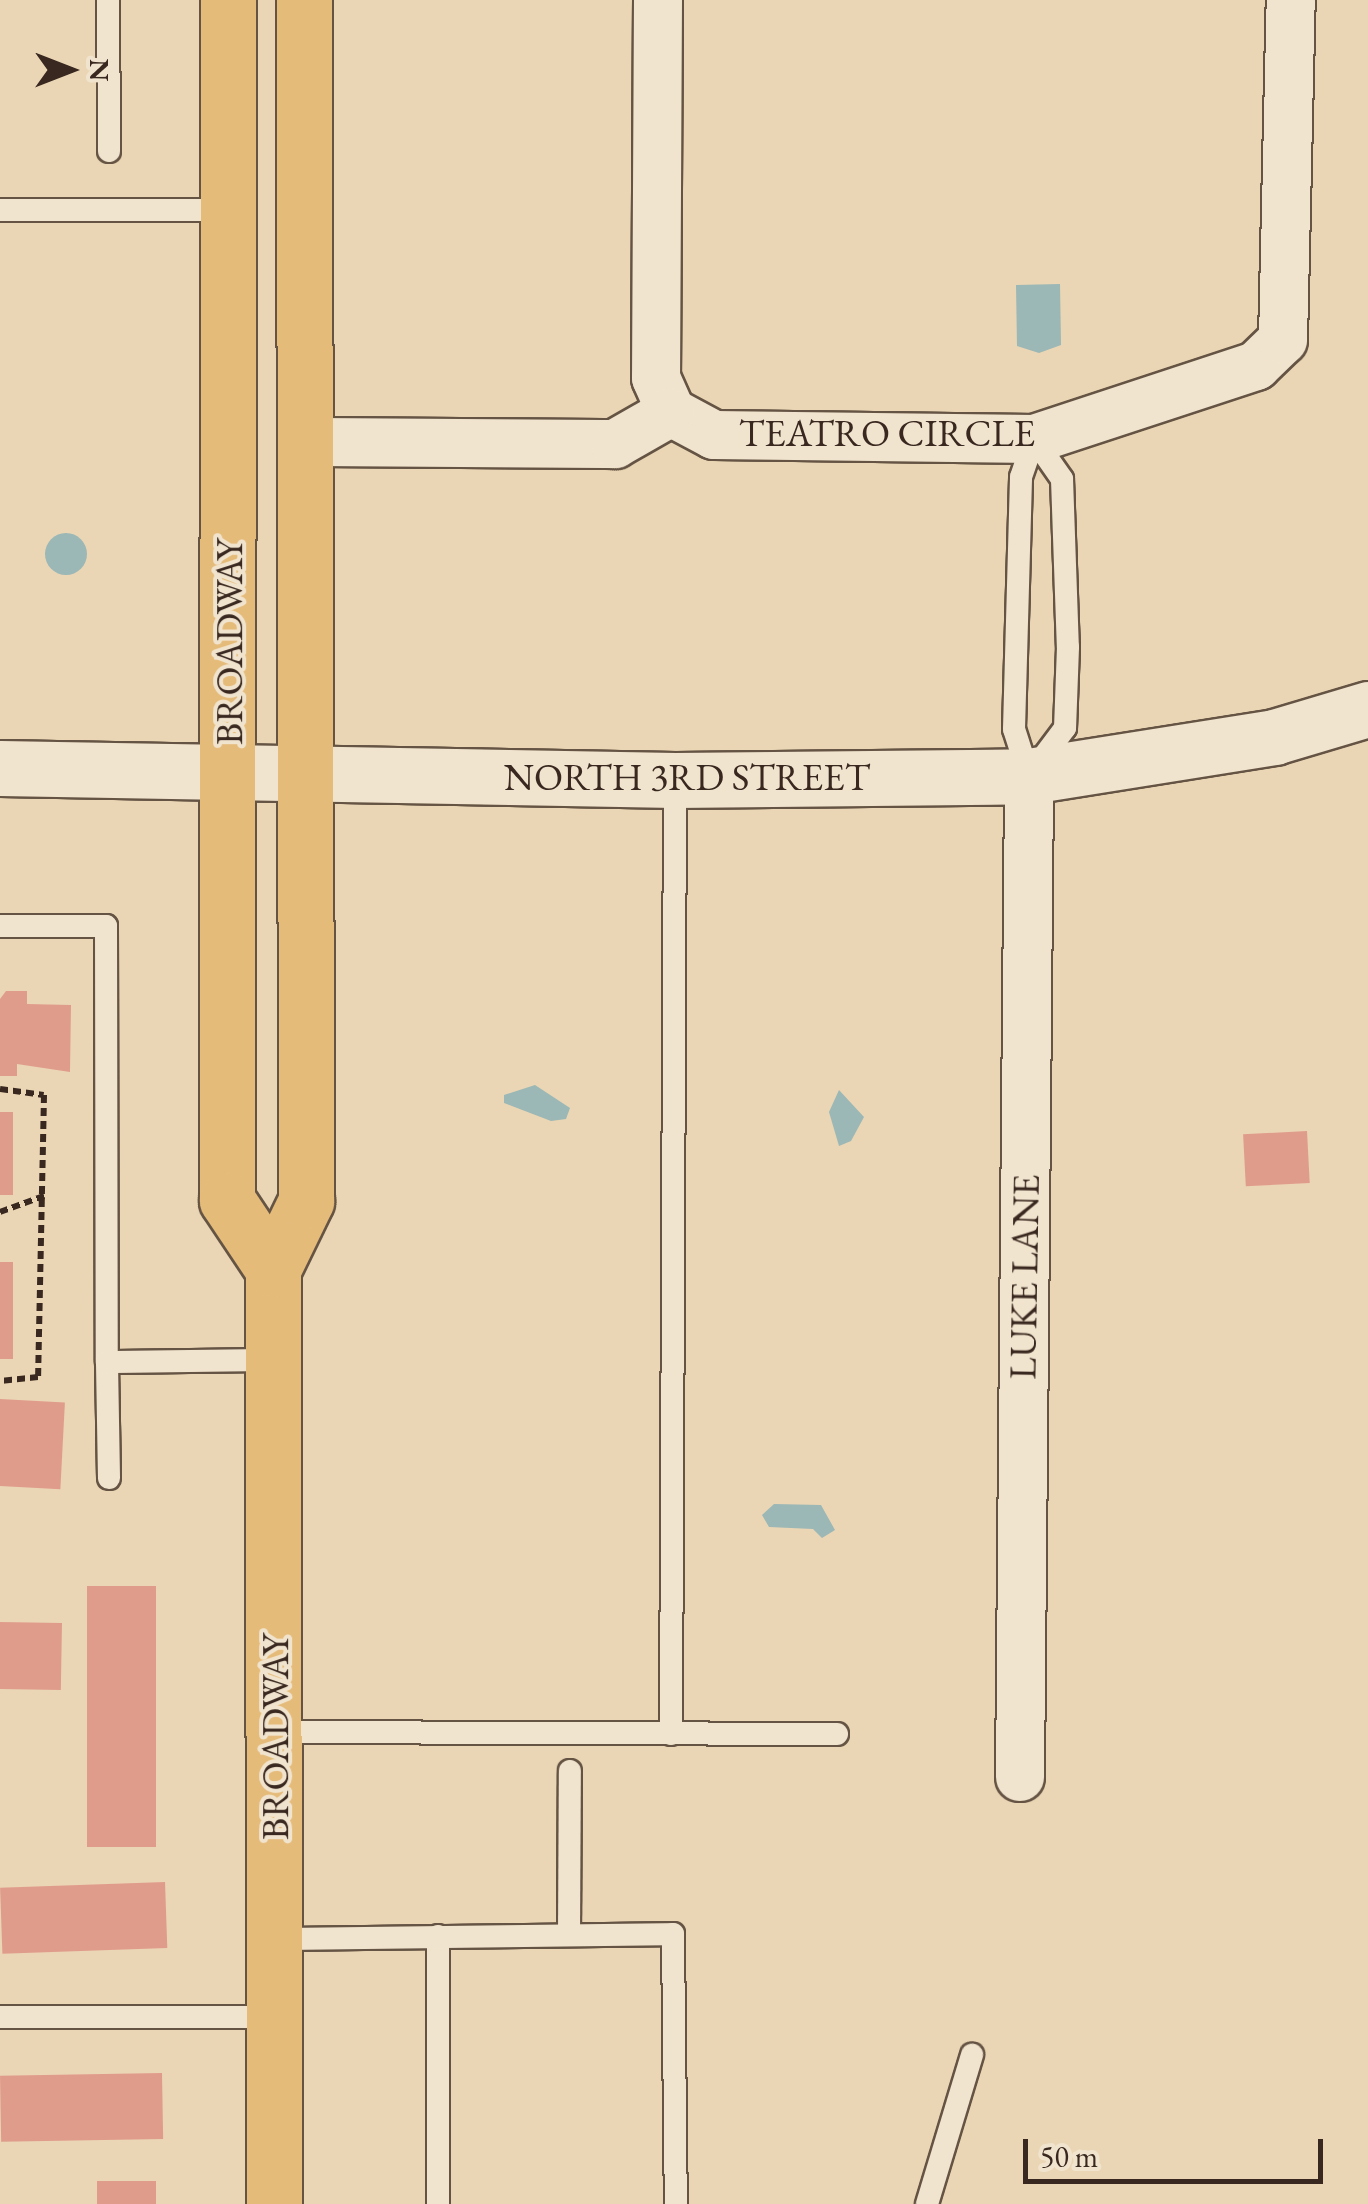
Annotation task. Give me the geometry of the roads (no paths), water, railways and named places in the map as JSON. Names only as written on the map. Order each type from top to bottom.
[{"type":"main road","name":"BROADWAY","points":[[228,0],[227,1200],[273,1269]]},
{"type":"main road","name":"BROADWAY","points":[[274,2204],[273,1269],[306,1201],[304,0]]},
{"type":"street","points":[[306,442],[615,444],[671,412],[656,378],[658,0]]},
{"type":"street","name":"TEATRO CIRCLE","points":[[671,412],[714,435],[1034,439],[1256,366],[1283,340],[1291,0]]},
{"type":"street","name":"NORTH 3RD STREET","points":[[0,768],[166,768],[229,776],[305,773],[675,780],[1029,776],[1274,737],[1368,709]]},
{"type":"street","name":"LUKE LANE","points":[[1020,1778],[1029,776]]},
{"type":"lane","points":[[108,0],[109,152]]},
{"type":"lane","points":[[0,210],[228,210]]},
{"type":"lane","points":[[1029,776],[1014,729],[1021,477],[1034,439]]},
{"type":"lane","points":[[1029,776],[1065,728],[1068,647],[1062,479],[1034,439]]},
{"type":"lane","points":[[671,1734],[675,780]]},
{"type":"lane","points":[[0,926],[106,926],[110,1478]]},
{"type":"lane","points":[[107,1362],[273,1360]]},
{"type":"lane","points":[[275,1732],[838,1734]]},
{"type":"lane","points":[[569,1935],[570,1771]]},
{"type":"lane","points":[[276,1939],[673,1934],[676,2204]]},
{"type":"lane","points":[[438,1936],[438,2204]]},
{"type":"lane","points":[[0,2018],[275,2016]]},
{"type":"lane","points":[[927,2204],[972,2055]]},
{"type":"water","points":[[1060,284],[1061,345],[1039,353],[1017,346],[1016,285]]},
{"type":"water","points":[[66,533],[81,539],[87,554],[81,569],[66,575],[51,569],[45,554],[51,539]]},
{"type":"water","points":[[535,1085],[570,1108],[566,1119],[551,1121],[504,1103],[504,1095]]},
{"type":"water","points":[[839,1090],[864,1117],[851,1141],[839,1146],[829,1112]]},
{"type":"water","points":[[774,1504],[821,1505],[835,1530],[822,1538],[813,1529],[769,1527],[762,1515]]}]
